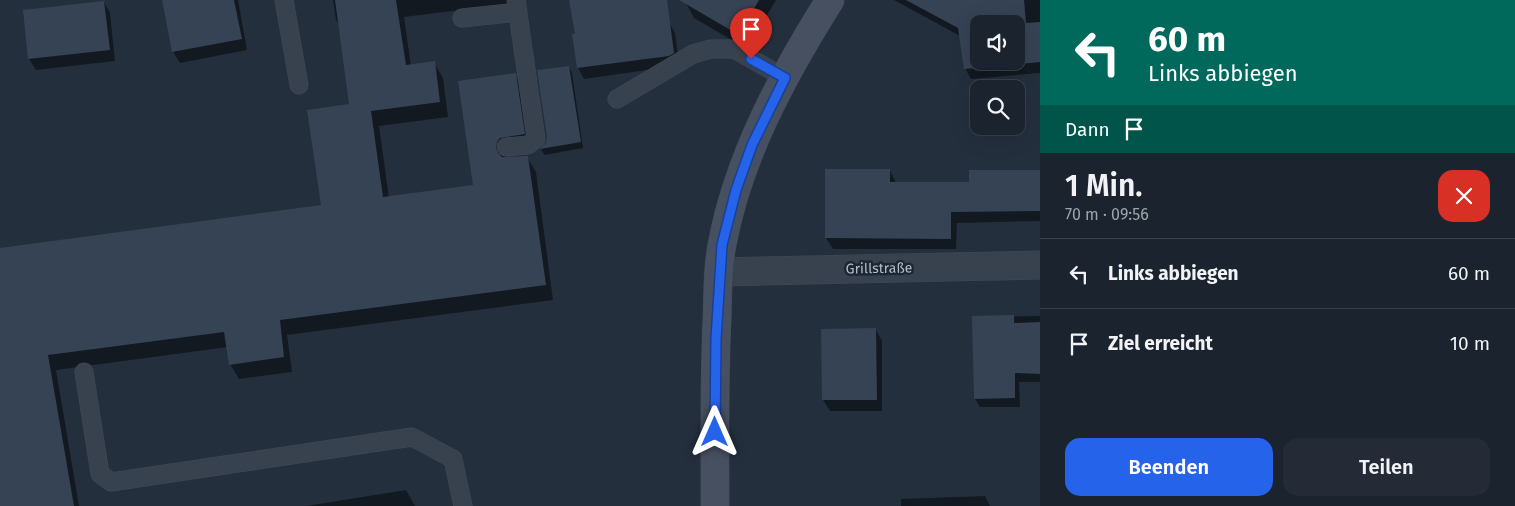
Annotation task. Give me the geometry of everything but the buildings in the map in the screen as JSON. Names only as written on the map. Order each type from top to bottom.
[{"type":"street","points":[[715,506],[716,339],[722,245],[736,190],[752,145],[807,36],[830,0]]},
{"type":"street","name":"Grillstraße","points":[[719,272],[1040,265]]},
{"type":"lane","points":[[284,0],[298,86]]},
{"type":"lane","points":[[462,18],[517,6],[536,139],[528,145],[506,147]]},
{"type":"lane","points":[[617,99],[702,50],[734,49],[785,78]]},
{"type":"lane","points":[[84,372],[100,474],[111,482],[412,437],[453,458],[463,506]]},
{"type":"route","points":[[715,432],[716,339],[722,245],[736,190],[752,145],[785,78],[751,59]]}]
